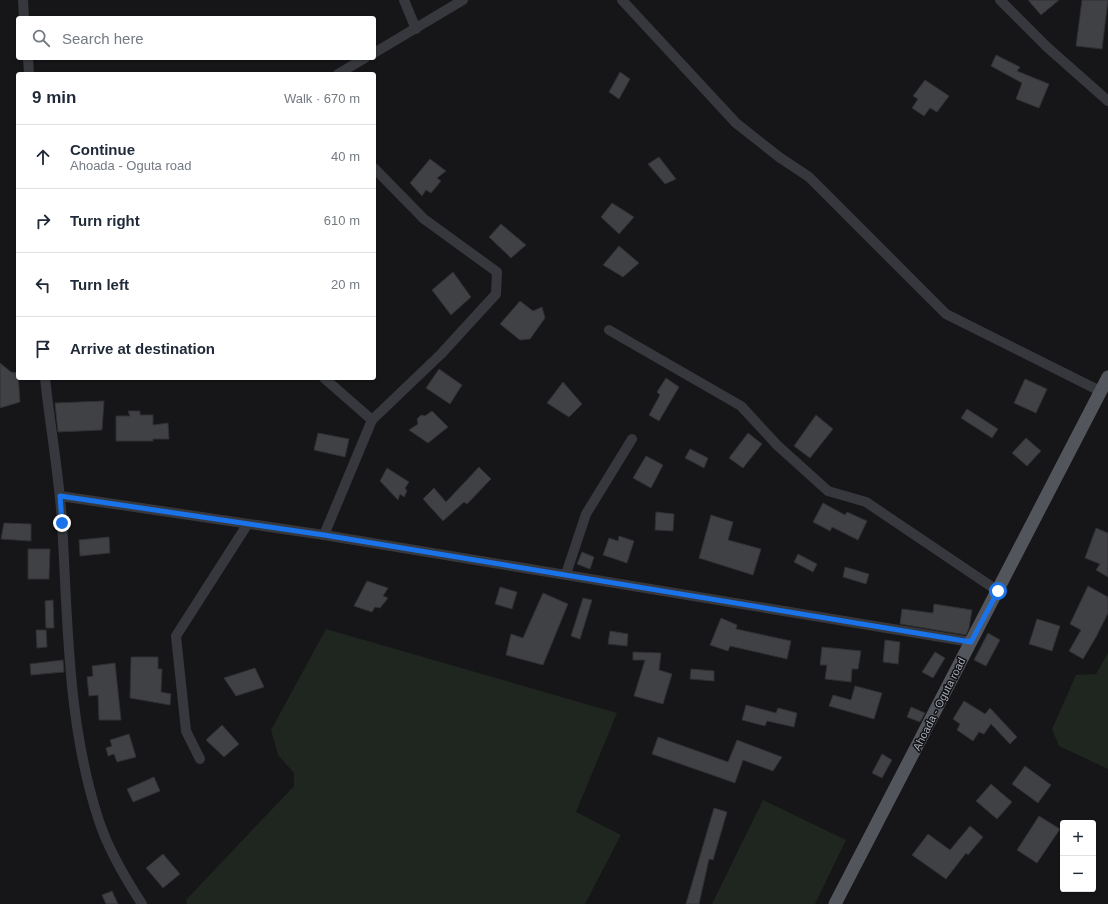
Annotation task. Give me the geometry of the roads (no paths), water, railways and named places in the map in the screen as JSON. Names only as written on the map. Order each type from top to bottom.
[{"type":"main road","name":"Ahoada - Oguta road","points":[[835,904],[1108,377]]},
{"type":"street","points":[[23,0],[24,16]]},
{"type":"street","points":[[404,0],[416,29]]},
{"type":"street","points":[[376,52],[463,0]]},
{"type":"street","points":[[622,0],[736,123],[779,157],[809,177],[946,314],[1100,391]]},
{"type":"street","points":[[1000,0],[1047,47],[1108,101]]},
{"type":"street","points":[[28,60],[29,72]]},
{"type":"street","points":[[341,72],[362,60]]},
{"type":"street","points":[[324,535],[372,420],[441,354],[496,294],[497,272],[424,220],[376,170]]},
{"type":"street","points":[[609,330],[741,406],[777,445],[828,491],[866,502],[998,591]]},
{"type":"street","points":[[45,380],[60,496],[69,657],[73,704],[79,742],[99,822],[124,876],[142,904]]},
{"type":"street","points":[[326,380],[372,420]]},
{"type":"street","points":[[566,574],[586,514],[632,439]]},
{"type":"street","points":[[60,496],[247,525],[324,535],[971,642]]},
{"type":"street","points":[[200,758],[186,731],[176,636],[247,525]]}]
